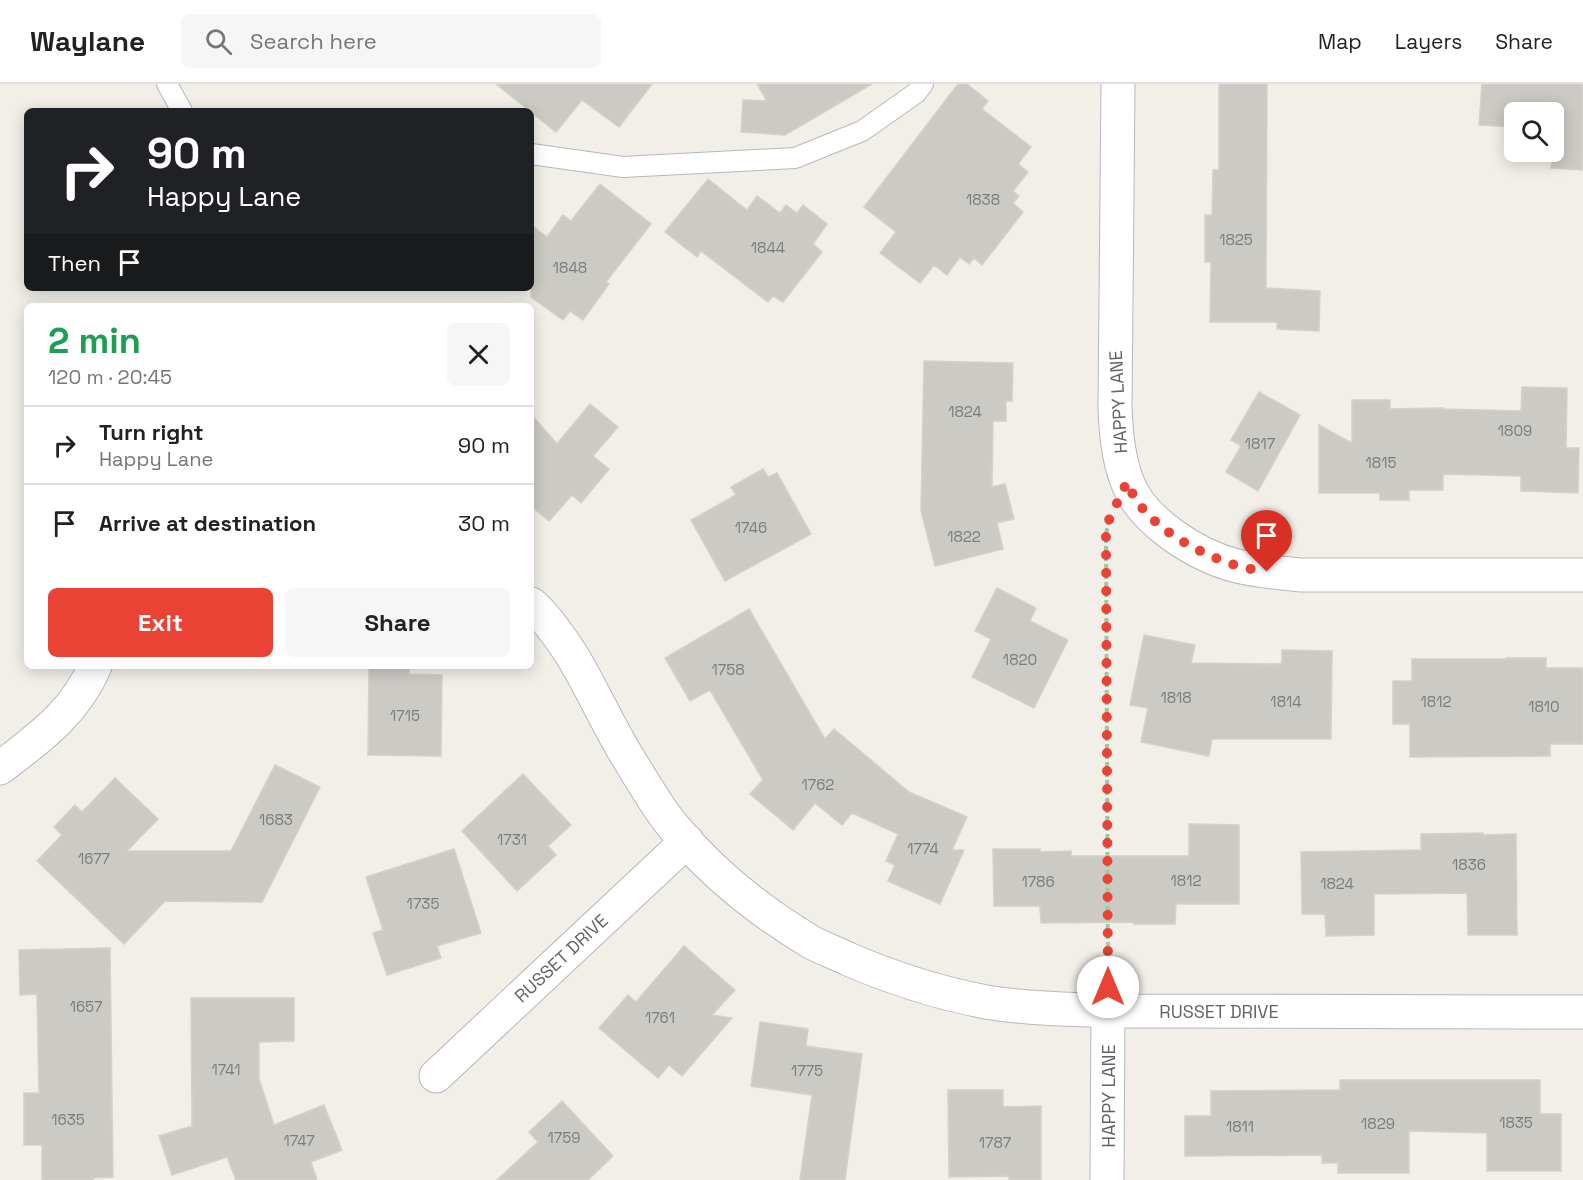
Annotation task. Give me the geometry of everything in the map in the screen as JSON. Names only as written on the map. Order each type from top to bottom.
[{"type":"street","name":"HAPPY LANE","points":[[1118,84],[1115,408],[1120,458],[1127,482],[1135,499],[1152,519],[1171,534],[1202,551],[1234,565],[1267,572],[1301,575],[1583,575]]},
{"type":"street","name":"RUSSET DRIVE","points":[[534,607],[552,626],[571,652],[627,756],[671,824],[722,877],[757,905],[813,943],[869,968],[938,990],[1030,1008],[1108,1011],[1583,1012]]},
{"type":"street","points":[[0,768],[48,731],[61,718],[76,700],[94,669]]},
{"type":"street","name":"RUSSET DRIVE","points":[[436,1076],[687,841]]},
{"type":"street","name":"HAPPY LANE","points":[[1107,1180],[1108,1011]]},
{"type":"lane","points":[[167,84],[180,108]]},
{"type":"lane","points":[[534,153],[623,167],[795,158],[862,131],[916,93],[923,84]]},
{"type":"path","points":[[1108,1011],[1106,534],[1108,522],[1127,482]]},
{"type":"building","points":[[496,84],[652,84],[619,127],[582,100],[556,132],[534,114],[534,108],[526,108]]},
{"type":"building","points":[[757,84],[872,84],[785,135],[741,132],[743,100],[767,101]]},
{"type":"building","points":[[958,84],[967,84],[988,101],[982,109],[1031,147],[1018,164],[1028,172],[1013,191],[1019,196],[1013,203],[1023,212],[982,265],[974,258],[969,264],[960,257],[947,275],[934,265],[920,283],[880,253],[896,232],[864,207]]},
{"type":"building","points":[[1219,84],[1267,84],[1266,288],[1320,291],[1319,331],[1277,329],[1277,322],[1210,322],[1211,262],[1205,262],[1205,215],[1212,215],[1213,170],[1219,170]]},
{"type":"building","points":[[1482,84],[1583,84],[1582,170],[1551,168],[1552,162],[1564,162],[1564,102],[1504,102],[1504,126],[1479,125]]},
{"type":"building","points":[[708,179],[747,210],[757,196],[780,213],[786,205],[797,213],[803,205],[827,224],[813,244],[822,252],[783,302],[773,296],[768,302],[701,251],[697,257],[665,232]]},
{"type":"building","points":[[600,184],[651,224],[606,282],[609,284],[583,320],[570,311],[563,320],[531,297],[531,291],[534,291],[534,227],[547,237],[563,215],[571,221]]},
{"type":"building","points":[[924,361],[1013,363],[1012,401],[1006,401],[1006,421],[993,421],[992,487],[1005,484],[1014,519],[997,523],[1003,549],[935,566],[921,511]]},
{"type":"building","points":[[1522,387],[1567,388],[1566,448],[1579,448],[1578,493],[1521,491],[1521,476],[1443,474],[1443,490],[1409,490],[1409,500],[1380,500],[1380,493],[1319,493],[1319,425],[1352,443],[1352,400],[1390,400],[1390,409],[1443,408],[1521,411]]},
{"type":"building","points":[[1259,392],[1300,415],[1258,491],[1226,472],[1241,446],[1231,440]]},
{"type":"building","points":[[590,404],[618,427],[593,456],[609,469],[581,503],[572,495],[549,521],[534,508],[534,417],[557,444]]},
{"type":"building","points":[[763,469],[768,477],[777,473],[811,534],[725,581],[691,520],[736,495],[731,487]]},
{"type":"building","points":[[997,588],[1036,608],[1030,621],[1068,640],[1034,708],[972,677],[991,639],[975,631]]},
{"type":"building","points":[[749,609],[825,739],[834,729],[909,792],[967,817],[952,850],[964,850],[940,904],[888,881],[895,865],[886,861],[898,834],[852,813],[842,825],[815,803],[793,830],[750,794],[763,780],[710,690],[690,701],[665,658]]},
{"type":"building","points":[[1144,635],[1195,645],[1191,663],[1282,664],[1282,650],[1332,651],[1331,739],[1212,739],[1209,756],[1141,742],[1148,708],[1130,705]]},
{"type":"building","points":[[1546,658],[1546,668],[1583,668],[1583,744],[1550,744],[1550,756],[1410,757],[1410,724],[1393,724],[1393,681],[1412,681],[1412,659]]},
{"type":"building","points":[[369,669],[409,669],[409,674],[442,675],[441,756],[368,755]]},
{"type":"building","points":[[275,765],[320,787],[262,902],[165,901],[124,944],[37,861],[62,835],[54,827],[75,805],[82,812],[115,778],[158,819],[127,851],[231,851]]},
{"type":"building","points":[[523,774],[571,825],[548,846],[556,855],[517,891],[462,831]]},
{"type":"building","points":[[1189,824],[1239,825],[1239,904],[1176,904],[1175,924],[1041,923],[1040,906],[994,906],[993,849],[1071,851],[1071,856],[1189,856]]},
{"type":"building","points":[[1483,833],[1483,835],[1516,834],[1517,935],[1468,935],[1467,893],[1374,894],[1374,935],[1326,936],[1325,914],[1302,914],[1301,852],[1421,850],[1421,834]]},
{"type":"building","points":[[454,849],[481,933],[437,946],[441,958],[387,975],[373,933],[383,930],[366,877]]},
{"type":"building","points":[[684,946],[735,990],[712,1015],[732,1018],[682,1076],[669,1065],[658,1078],[599,1028],[628,995],[636,1002]]},
{"type":"building","points":[[110,948],[113,1177],[93,1178],[93,1180],[42,1180],[42,1145],[24,1145],[24,1093],[39,1093],[37,994],[20,995],[19,950]]},
{"type":"building","points":[[191,998],[294,998],[294,1041],[259,1042],[259,1079],[274,1125],[324,1105],[342,1150],[311,1162],[317,1180],[236,1180],[227,1157],[172,1175],[159,1136],[192,1126]]},
{"type":"building","points":[[760,1022],[808,1029],[806,1046],[862,1054],[845,1180],[800,1180],[812,1095],[751,1086]]},
{"type":"building","points":[[1340,1080],[1540,1080],[1540,1114],[1561,1114],[1561,1171],[1487,1171],[1487,1133],[1409,1131],[1409,1173],[1338,1173],[1338,1163],[1322,1163],[1322,1155],[1185,1156],[1185,1116],[1211,1116],[1211,1091],[1340,1090]]},
{"type":"building","points":[[948,1090],[1003,1090],[1003,1107],[1041,1106],[1041,1180],[1009,1180],[1009,1176],[949,1177]]},
{"type":"building","points":[[562,1101],[613,1156],[588,1180],[497,1180],[538,1142],[529,1132]]},
{"type":"route","points":[[1108,987],[1106,534],[1108,522],[1127,482],[1135,499],[1152,519],[1171,534],[1234,565],[1267,572]]}]
